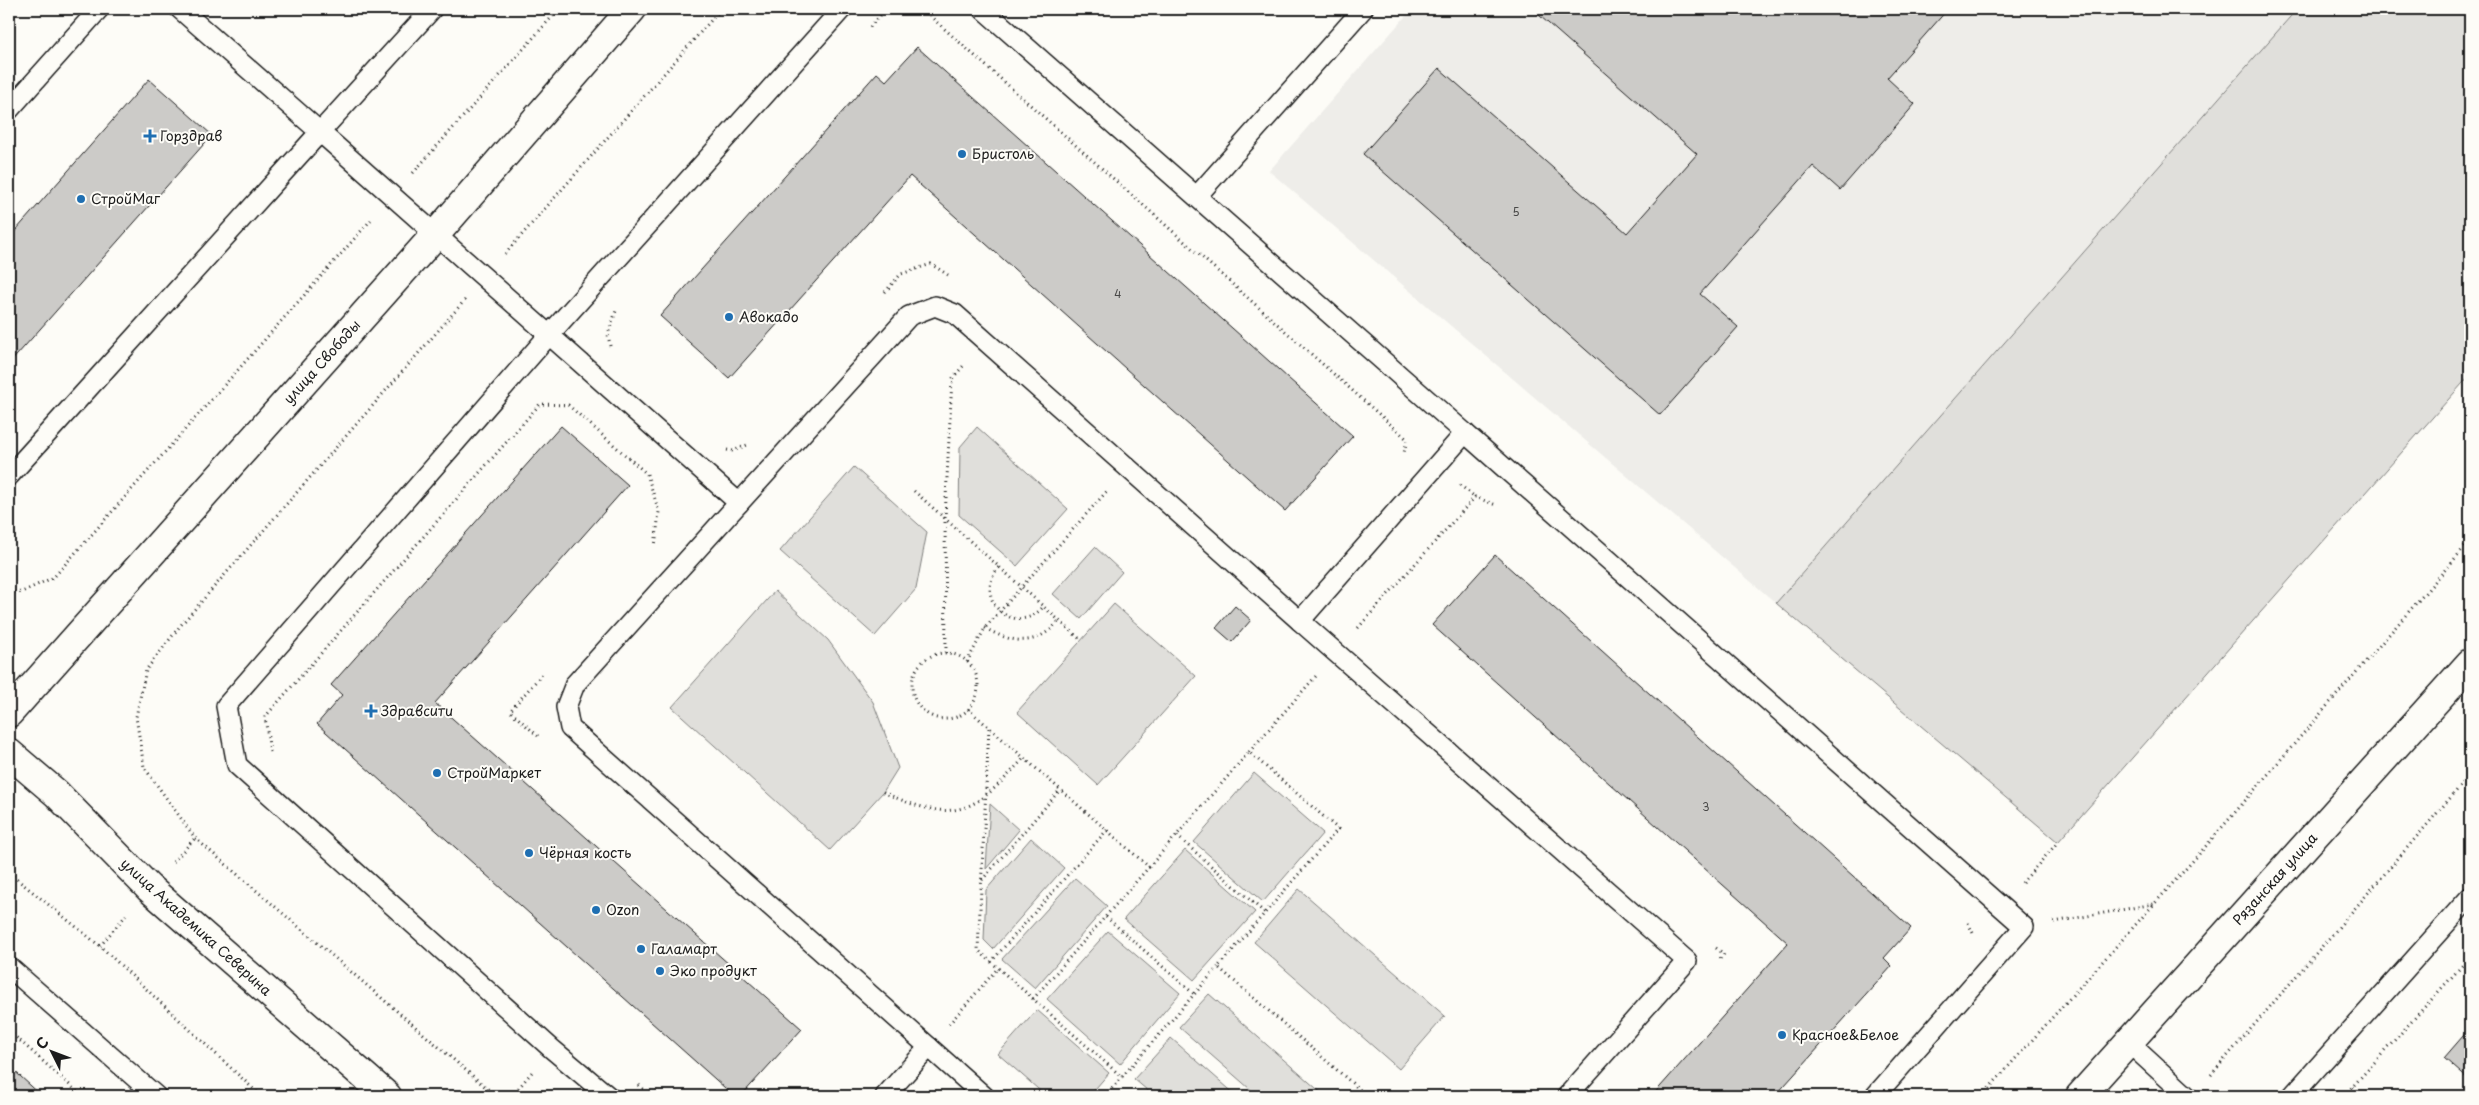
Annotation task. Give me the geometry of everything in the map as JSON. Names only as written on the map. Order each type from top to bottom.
[{"type":"street","name":"улица Свободы","points":[[9,713],[436,234],[632,9]]},
{"type":"street","name":"Рязанская улица","points":[[2080,1096],[2470,663]]},
{"type":"street","name":"улица Академика Северина","points":[[9,753],[56,793],[149,888],[387,1096]]},
{"type":"lane","points":[[9,110],[99,9]]},
{"type":"lane","points":[[180,9],[739,503]]},
{"type":"lane","points":[[9,476],[432,9]]},
{"type":"lane","points":[[608,1096],[552,1049],[237,765],[226,706],[549,335],[842,9]]},
{"type":"lane","points":[[983,9],[2024,927],[1875,1096]]},
{"type":"lane","points":[[1197,196],[1363,9]]},
{"type":"lane","points":[[984,1096],[570,728],[566,707],[575,684],[909,316],[935,306],[955,314],[1686,961],[1567,1096]]},
{"type":"lane","points":[[1300,621],[1466,433]]},
{"type":"lane","points":[[2292,1096],[2470,897]]},
{"type":"lane","points":[[9,967],[156,1096]]},
{"type":"lane","points":[[2128,1042],[2187,1096]]},
{"type":"lane","points":[[885,1096],[928,1047]]},
{"type":"path","points":[[9,593],[22,592],[54,577],[559,9]]},
{"type":"path","points":[[496,1096],[195,838],[144,768],[136,717],[146,670],[180,626],[721,9]]},
{"type":"path","points":[[922,9],[1407,439],[1403,455]]},
{"type":"path","points":[[946,654],[945,518],[952,379],[986,342]]},
{"type":"path","points":[[967,662],[985,628],[1128,468]]},
{"type":"path","points":[[914,491],[1081,640]]},
{"type":"path","points":[[1033,999],[1336,652],[1475,497],[1501,506]]},
{"type":"path","points":[[1982,1096],[2154,904],[2470,541]]},
{"type":"path","points":[[999,567],[993,574],[990,587],[992,601],[1000,612],[1011,618],[1025,619],[1037,614],[1044,607]]},
{"type":"path","points":[[985,628],[1005,639],[1028,641],[1050,632],[1060,621]]},
{"type":"path","points":[[1357,629],[1364,636]]},
{"type":"path","points":[[946,654],[957,656],[967,662],[973,670],[977,691],[968,709],[948,719],[928,714],[914,698],[913,677],[918,667],[926,660],[946,654]]},
{"type":"path","points":[[968,709],[1149,867]]},
{"type":"path","points":[[989,728],[978,950],[1122,1076]]},
{"type":"path","points":[[1105,1096],[1338,829],[1250,752]]},
{"type":"path","points":[[883,792],[925,809],[951,810],[969,808],[985,797],[1024,758]]},
{"type":"path","points":[[2205,1082],[2470,775]]},
{"type":"path","points":[[981,881],[1060,790]]},
{"type":"path","points":[[991,962],[1107,830]]},
{"type":"path","points":[[1176,836],[1265,912]]},
{"type":"path","points":[[2001,907],[2058,842]]},
{"type":"path","points":[[9,872],[100,946],[261,1096]]},
{"type":"path","points":[[2024,927],[2154,904]]},
{"type":"path","points":[[1106,917],[1194,994]]},
{"type":"path","points":[[1967,919],[1976,938]]},
{"type":"path","points":[[1709,942],[1724,954],[1717,962]]},
{"type":"path","points":[[2344,1096],[2470,957]]},
{"type":"path","points":[[1218,967],[1366,1096]]},
{"type":"path","points":[[928,1047],[998,968]]},
{"type":"path","points":[[9,1031],[82,1096]]},
{"type":"path","points":[[2353,1087],[2364,1096]]},
{"type":"shaded area","points":[[1412,9],[2297,9],[1776,603],[1269,171]]},
{"type":"shaded area","points":[[2297,9],[2470,9],[2470,375],[2058,842],[1776,603]]},
{"type":"shaded area","points":[[977,427],[1068,509],[1017,566],[959,515],[960,447]]},
{"type":"shaded area","points":[[854,467],[927,532],[916,589],[875,636],[780,551]]},
{"type":"shaded area","points":[[1095,547],[1122,572],[1081,619],[1053,594]]},
{"type":"shaded area","points":[[775,591],[828,640],[873,702],[898,768],[883,792],[830,850],[672,707]]},
{"type":"shaded area","points":[[1114,604],[1196,676],[1098,785],[1017,712]]},
{"type":"shaded area","points":[[1254,773],[1323,833],[1263,902],[1194,842]]},
{"type":"shaded area","points":[[990,804],[1019,830],[986,869]]},
{"type":"shaded area","points":[[1031,838],[1064,868],[993,949],[984,940],[986,890]]},
{"type":"shaded area","points":[[1185,850],[1255,912],[1194,980],[1124,919]]},
{"type":"shaded area","points":[[1075,878],[1107,906],[1035,988],[1002,959]]},
{"type":"shaded area","points":[[1299,889],[1445,1016],[1399,1069],[1254,942]]},
{"type":"shaded area","points":[[1108,931],[1180,993],[1120,1064],[1047,999]]},
{"type":"shaded area","points":[[1209,994],[1325,1096],[1258,1096],[1179,1027]]},
{"type":"shaded area","points":[[1037,1010],[1109,1073],[1089,1096],[1046,1096],[998,1054]]},
{"type":"shaded area","points":[[1171,1038],[1237,1096],[1154,1096],[1134,1079]]},
{"type":"building","points":[[1532,9],[1948,9],[1887,78],[1915,104],[1840,190],[1813,166],[1700,294],[1738,327],[1660,415],[1363,154],[1439,68],[1627,233],[1697,154]]},
{"type":"building","points":[[917,47],[1353,436],[1285,511],[910,176],[729,378],[660,316],[877,73],[886,81]]},
{"type":"building","points":[[149,79],[212,135],[9,364],[9,238]]},
{"type":"building","points":[[561,426],[628,485],[435,703],[802,1029],[741,1096],[734,1096],[317,724],[342,695],[331,685]]},
{"type":"building","points":[[1495,555],[1911,928],[1884,958],[1892,966],[1775,1096],[1652,1096],[1788,943],[1432,625]]},
{"type":"building","points":[[1235,606],[1251,620],[1232,642],[1216,628]]},
{"type":"building","points":[[2470,1028],[2470,1081],[2444,1058]]},
{"type":"building","points":[[9,1066],[42,1096],[9,1096]]},
{"type":"place","name":"Горздрав","points":[[150,136]]},
{"type":"place","name":"Бристоль","points":[[962,154]]},
{"type":"place","name":"СтройМаг","points":[[81,199]]},
{"type":"place","name":"Авокадо","points":[[729,317]]},
{"type":"place","name":"Здравсити","points":[[371,711]]},
{"type":"place","name":"СтройМаркет","points":[[437,773]]},
{"type":"place","name":"Чёрная кость","points":[[529,853]]},
{"type":"place","name":"Ozon","points":[[596,910]]},
{"type":"place","name":"Галамарт","points":[[641,949]]},
{"type":"place","name":"Эко продукт","points":[[660,971]]},
{"type":"place","name":"Красное&Белое","points":[[1782,1035]]}]
